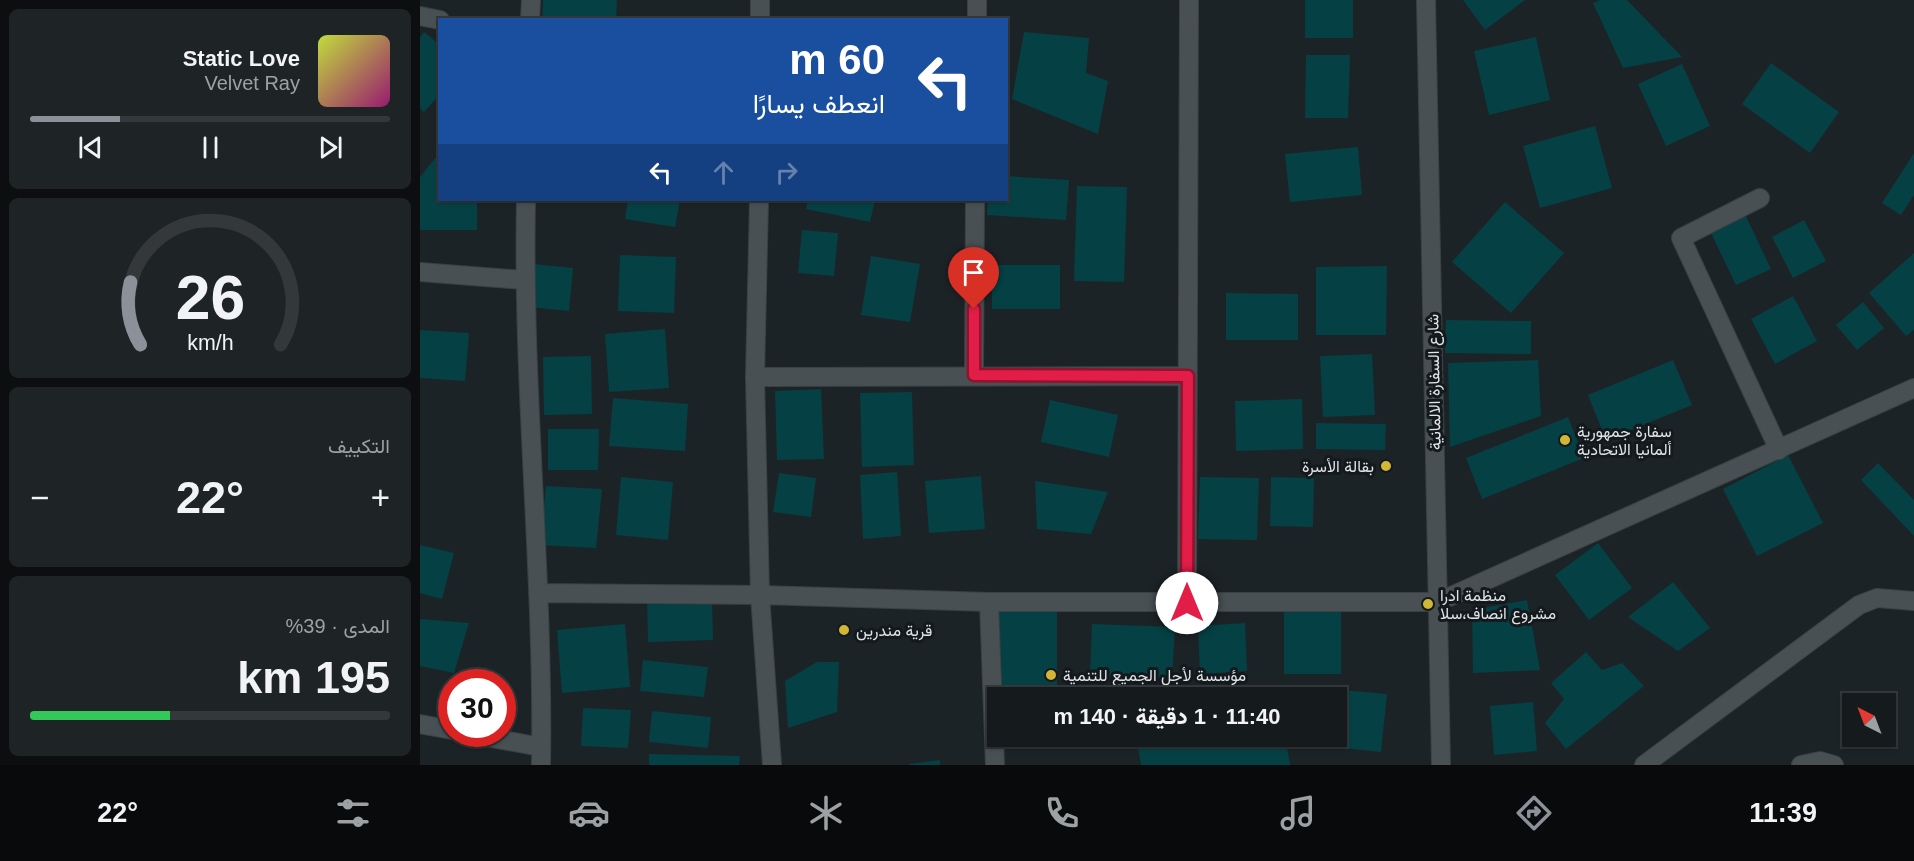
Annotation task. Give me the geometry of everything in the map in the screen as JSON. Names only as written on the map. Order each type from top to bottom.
[{"type":"street","points":[[530,18],[531,0]]},
{"type":"street","points":[[760,0],[760,18]]},
{"type":"street","points":[[977,0],[977,18]]},
{"type":"street","points":[[1187,603],[1189,0]]},
{"type":"street","name":"شارع السفارة الالمانية","points":[[1426,0],[1441,765]]},
{"type":"street","points":[[420,16],[438,20]]},
{"type":"street","points":[[1760,198],[1681,238],[1779,450]]},
{"type":"street","points":[[512,747],[541,756],[538,593],[524,280],[526,201]]},
{"type":"street","points":[[759,201],[755,377],[760,595],[772,765]]},
{"type":"street","points":[[974,375],[975,201]]},
{"type":"street","points":[[420,272],[524,280]]},
{"type":"street","points":[[755,377],[1188,376]]},
{"type":"street","points":[[538,593],[760,595],[989,602],[1438,602],[1914,388]]},
{"type":"street","points":[[1644,765],[1859,605],[1877,598],[1914,600]]},
{"type":"street","points":[[989,602],[995,765]]},
{"type":"street","points":[[420,724],[438,727]]},
{"type":"street","points":[[1801,765],[1820,761],[1834,765]]},
{"type":"building","points":[[543,0],[617,0],[616,18],[542,18]]},
{"type":"building","points":[[1305,0],[1353,0],[1353,38],[1305,38]]},
{"type":"building","points":[[1463,0],[1525,0],[1485,30]]},
{"type":"building","points":[[1600,0],[1627,0],[1682,57],[1623,68],[1593,3]]},
{"type":"building","points":[[681,16],[716,16],[716,18],[680,18]]},
{"type":"building","points":[[424,32],[438,43],[438,96],[424,112],[420,108],[420,37]]},
{"type":"building","points":[[1024,32],[1089,38],[1086,73],[1108,81],[1098,134],[1012,99]]},
{"type":"building","points":[[1536,37],[1550,100],[1489,115],[1474,51]]},
{"type":"building","points":[[1306,55],[1350,55],[1348,118],[1305,118]]},
{"type":"building","points":[[1771,63],[1839,112],[1810,153],[1742,104]]},
{"type":"building","points":[[1682,64],[1710,126],[1666,146],[1638,84]]},
{"type":"building","points":[[1595,126],[1612,188],[1540,208],[1523,146]]},
{"type":"building","points":[[1358,147],[1362,195],[1290,202],[1285,154]]},
{"type":"building","points":[[1914,153],[1914,195],[1901,215],[1882,203]]},
{"type":"building","points":[[438,154],[438,201],[477,201],[477,230],[420,230],[420,177]]},
{"type":"building","points":[[1008,176],[1069,180],[1066,220],[987,215],[988,201],[1008,201]]},
{"type":"building","points":[[1077,186],[1127,187],[1124,282],[1074,281]]},
{"type":"building","points":[[628,201],[680,201],[675,227],[625,219]]},
{"type":"building","points":[[808,201],[875,201],[870,222],[806,209]]},
{"type":"building","points":[[1505,202],[1564,253],[1511,313],[1452,262]]},
{"type":"building","points":[[1745,214],[1771,269],[1736,285],[1710,231]]},
{"type":"building","points":[[1804,220],[1826,261],[1793,278],[1772,237]]},
{"type":"building","points":[[802,230],[838,233],[834,276],[798,273]]},
{"type":"building","points":[[1914,253],[1914,330],[1906,336],[1869,293]]},
{"type":"building","points":[[620,255],[676,257],[674,313],[618,311]]},
{"type":"building","points":[[871,256],[920,264],[910,322],[861,315]]},
{"type":"building","points":[[534,264],[573,268],[569,311],[529,307]]},
{"type":"building","points":[[992,265],[1060,265],[1060,309],[992,309]]},
{"type":"building","points":[[1387,266],[1386,335],[1316,335],[1316,267]]},
{"type":"building","points":[[1226,293],[1298,294],[1298,340],[1226,340]]},
{"type":"building","points":[[1793,296],[1817,341],[1775,364],[1751,319]]},
{"type":"building","points":[[1863,302],[1884,328],[1857,350],[1836,325]]},
{"type":"building","points":[[1446,320],[1531,321],[1531,354],[1445,353]]},
{"type":"building","points":[[665,329],[669,388],[609,392],[605,334]]},
{"type":"building","points":[[420,330],[469,333],[465,381],[420,378]]},
{"type":"building","points":[[1372,354],[1375,415],[1323,417],[1320,356]]},
{"type":"building","points":[[591,356],[592,414],[544,415],[543,357]]},
{"type":"building","points":[[1538,360],[1541,416],[1450,447],[1448,363]]},
{"type":"building","points":[[1673,360],[1692,405],[1606,440],[1588,395]]},
{"type":"building","points":[[821,389],[824,459],[777,460],[775,391]]},
{"type":"building","points":[[912,392],[914,465],[862,467],[860,393]]},
{"type":"building","points":[[613,398],[688,404],[685,451],[609,446]]},
{"type":"building","points":[[1302,399],[1303,449],[1236,451],[1235,401]]},
{"type":"building","points":[[1050,400],[1118,415],[1109,457],[1041,442]]},
{"type":"building","points":[[1568,417],[1584,458],[1482,499],[1466,458]]},
{"type":"building","points":[[1316,423],[1386,424],[1385,450],[1316,449]]},
{"type":"building","points":[[548,429],[599,429],[598,470],[548,470]]},
{"type":"building","points":[[1788,455],[1823,523],[1757,556],[1723,489]]},
{"type":"building","points":[[1878,463],[1914,500],[1914,536],[1861,480]]},
{"type":"building","points":[[897,472],[901,536],[863,539],[860,475]]},
{"type":"building","points":[[779,473],[816,478],[811,517],[773,512]]},
{"type":"building","points":[[981,476],[985,529],[929,533],[925,481]]},
{"type":"building","points":[[621,477],[673,482],[668,540],[616,535]]},
{"type":"building","points":[[1200,477],[1259,478],[1257,540],[1198,539]]},
{"type":"building","points":[[1271,477],[1314,478],[1313,527],[1270,526]]},
{"type":"building","points":[[1035,481],[1108,492],[1091,534],[1037,529]]},
{"type":"building","points":[[546,486],[602,489],[596,548],[540,545]]},
{"type":"building","points":[[1598,543],[1632,588],[1589,620],[1555,575]]},
{"type":"building","points":[[420,545],[454,553],[442,599],[420,593]]},
{"type":"building","points":[[1673,582],[1710,628],[1678,651],[1628,617]]},
{"type":"building","points":[[712,597],[713,640],[648,642],[647,599]]},
{"type":"building","points":[[1527,600],[1540,670],[1473,673],[1472,610]]},
{"type":"building","points":[[1284,608],[1341,608],[1341,674],[1284,674]]},
{"type":"building","points":[[1057,611],[1057,687],[996,687],[996,612]]},
{"type":"building","points":[[420,619],[469,623],[455,669],[438,670],[420,666]]},
{"type":"building","points":[[1245,623],[1247,671],[1200,674],[1198,626]]},
{"type":"building","points":[[625,624],[630,687],[562,693],[557,630]]},
{"type":"building","points":[[1092,624],[1175,627],[1172,679],[1090,676]]},
{"type":"building","points":[[1586,652],[1602,670],[1622,663],[1644,686],[1566,749],[1545,723],[1564,699],[1551,683]]},
{"type":"building","points":[[643,660],[708,667],[704,697],[640,691]]},
{"type":"building","points":[[817,662],[839,662],[837,712],[788,728],[785,681]]},
{"type":"building","points":[[1347,691],[1387,694],[1381,752],[1334,747],[1347,747]]},
{"type":"building","points":[[1533,702],[1537,751],[1494,755],[1490,706]]},
{"type":"building","points":[[583,708],[631,710],[628,748],[581,746]]},
{"type":"building","points":[[652,711],[711,717],[708,748],[649,742]]},
{"type":"building","points":[[1138,747],[1287,747],[1290,765],[1141,765]]},
{"type":"building","points":[[649,754],[740,756],[739,765],[649,765]]},
{"type":"building","points":[[940,760],[940,765],[909,765],[909,764]]},
{"type":"place","name":"سفارة جمهورية ألمانيا الاتحادية","points":[[1565,440]]},
{"type":"place","name":"بقالة الأسرة","points":[[1386,466]]},
{"type":"place","name":"منظمة ادرا مشروع انصاف،سلا","points":[[1428,604]]},
{"type":"place","name":"قرية مندرين","points":[[844,630]]},
{"type":"place","name":"مؤسسة لأجل الجميع للتنمية","points":[[1051,675]]},
{"type":"route","points":[[974,309],[974,375],[1188,376],[1187,603]]}]
